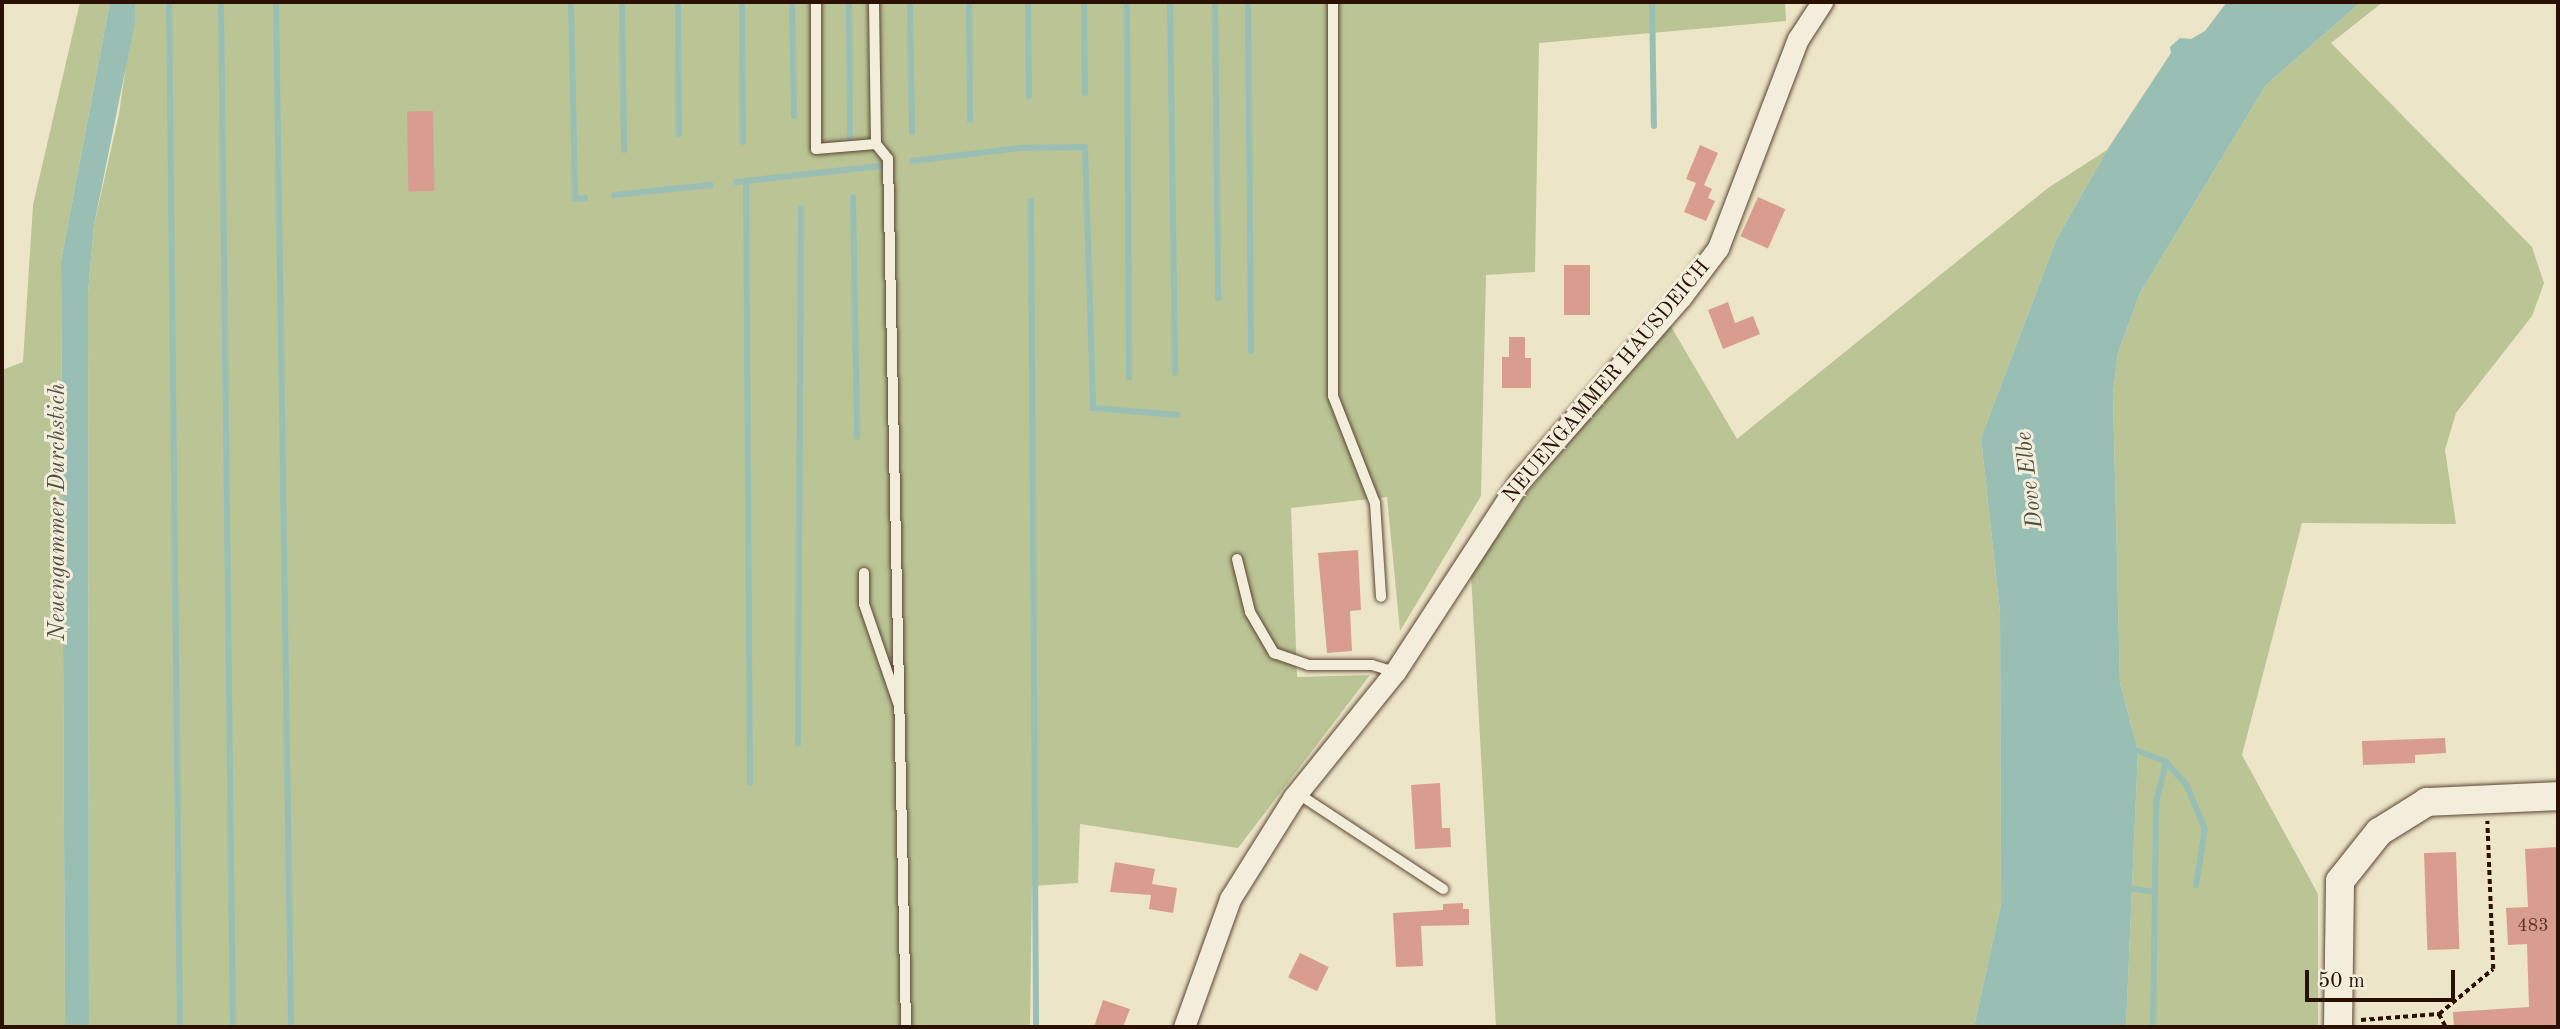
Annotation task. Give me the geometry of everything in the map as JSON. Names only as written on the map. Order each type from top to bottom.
[{"type":"street","name":"NEUENGAMMER HAUSDEICH","points":[[1184,1027],[1230,899],[1297,793],[1395,672],[1519,482],[1681,297],[1718,248],[1798,38],[1822,2]]},
{"type":"street","points":[[2338,1024],[2340,881],[2379,832],[2427,802],[2486,797],[2558,796]]},
{"type":"lane","points":[[816,2],[816,149],[876,144]]},
{"type":"lane","points":[[874,2],[876,144],[888,159],[906,1027]]},
{"type":"lane","points":[[1333,2],[1333,396],[1375,503],[1381,597]]},
{"type":"lane","points":[[1237,559],[1250,612],[1274,653],[1308,665],[1372,665],[1395,672]]},
{"type":"lane","points":[[864,573],[864,604],[901,712]]},
{"type":"lane","points":[[1297,793],[1443,889]]},
{"type":"path","points":[[2338,1024],[2439,1014],[2493,969],[2486,797]]},
{"type":"path","points":[[2439,1014],[2446,1027]]},
{"type":"green space","points":[[80,2],[110,2],[61,261],[65,1027],[2,1027],[2,370],[23,362],[33,205]]},
{"type":"green space","points":[[135,2],[1785,2],[1786,21],[1539,43],[1535,272],[1486,275],[1481,496],[1400,631],[1387,497],[1291,508],[1297,677],[1370,675],[1238,848],[1080,824],[1078,883],[1032,886],[1030,1027],[89,1027],[88,293],[94,225],[119,114]]},
{"type":"green space","points":[[2361,2],[2383,2],[2331,43],[2532,247],[2544,283],[2532,316],[2456,413],[2445,450],[2456,524],[2302,523],[2242,755],[2318,894],[2318,1027],[2126,1027],[2138,751],[2120,683],[2113,393],[2118,353],[2140,293],[2266,85]]},
{"type":"green space","points":[[2107,150],[2056,240],[1981,438],[2000,612],[2001,904],[1974,1027],[1496,1027],[1471,574],[1530,489],[1669,323],[1737,439],[2048,188]]},
{"type":"water","points":[[110,2],[135,2],[135,22],[94,225],[88,293],[89,1027],[65,1027],[61,261]]},
{"type":"water","name":"Dove Elbe","points":[[2227,2],[2361,2],[2266,85],[2140,293],[2118,353],[2113,393],[2120,683],[2138,751],[2126,1027],[1974,1027],[2001,904],[2000,612],[1981,438],[2056,240],[2107,150],[2171,53],[2170,47],[2180,38],[2191,39],[2205,31]]},
{"type":"building","points":[[407,111],[433,111],[434,191],[408,191]]},
{"type":"building","points":[[1700,145],[1718,153],[1704,185],[1712,189],[1708,198],[1715,201],[1706,221],[1684,212],[1696,183],[1686,179]]},
{"type":"building","points":[[1758,197],[1785,209],[1768,248],[1741,236]]},
{"type":"building","points":[[1564,265],[1590,265],[1590,315],[1564,315]]},
{"type":"building","points":[[1728,302],[1735,323],[1753,316],[1760,334],[1723,349],[1708,310]]},
{"type":"building","points":[[1509,337],[1525,337],[1525,358],[1531,358],[1531,388],[1502,388],[1502,357],[1509,357]]},
{"type":"building","points":[[1358,550],[1361,610],[1350,611],[1352,651],[1327,653],[1318,553]]},
{"type":"building","points":[[2445,738],[2446,753],[2415,755],[2415,763],[2363,765],[2362,741]]},
{"type":"building","points":[[1440,783],[1442,828],[1450,828],[1451,847],[1415,849],[1411,785]]},
{"type":"building","points":[[2558,847],[2558,1027],[2454,1027],[2453,1012],[2529,1007],[2527,944],[2508,945],[2506,908],[2528,907],[2525,849]]},
{"type":"building","points":[[2456,852],[2459,949],[2427,950],[2424,853]]},
{"type":"building","points":[[1115,862],[1155,869],[1152,884],[1177,888],[1173,913],[1149,909],[1151,895],[1110,892]]},
{"type":"building","points":[[1463,903],[1463,909],[1469,909],[1469,925],[1421,926],[1423,966],[1396,967],[1393,913],[1443,910],[1443,904]]},
{"type":"building","points":[[1300,953],[1329,967],[1317,991],[1288,977]]},
{"type":"building","points":[[1103,1000],[1130,1009],[1123,1027],[1094,1027]]},
{"type":"waterway","points":[[169,2],[180,1027]]},
{"type":"waterway","points":[[221,2],[233,1027]]},
{"type":"waterway","points":[[276,2],[291,1027]]},
{"type":"waterway","points":[[571,2],[575,199],[585,198]]},
{"type":"waterway","points":[[622,2],[624,150]]},
{"type":"waterway","points":[[678,2],[679,134]]},
{"type":"waterway","points":[[742,2],[743,142]]},
{"type":"waterway","points":[[792,2],[794,116]]},
{"type":"waterway","points":[[849,2],[850,137]]},
{"type":"waterway","points":[[910,2],[912,132]]},
{"type":"waterway","points":[[969,2],[970,120]]},
{"type":"waterway","points":[[1028,2],[1029,96]]},
{"type":"waterway","points":[[1084,2],[1085,93]]},
{"type":"waterway","points":[[1127,2],[1129,377]]},
{"type":"waterway","points":[[1170,2],[1175,373]]},
{"type":"waterway","points":[[1215,2],[1218,298]]},
{"type":"waterway","points":[[1248,2],[1251,351]]},
{"type":"waterway","points":[[1652,2],[1654,126]]},
{"type":"waterway","points":[[912,161],[1019,148],[1085,147],[1093,408],[1178,415]]},
{"type":"waterway","points":[[736,182],[880,166]]},
{"type":"waterway","points":[[746,181],[750,783]]},
{"type":"waterway","points":[[614,195],[710,185]]},
{"type":"waterway","points":[[853,197],[857,437]]},
{"type":"waterway","points":[[1031,201],[1036,1027]]},
{"type":"waterway","points":[[798,744],[801,208]]},
{"type":"waterway","points":[[2138,751],[2166,762],[2186,784],[2205,829],[2196,885]]},
{"type":"waterway","points":[[2153,1027],[2156,803],[2166,762]]},
{"type":"waterway","points":[[2129,888],[2154,892]]},
{"type":"water label","name":"Neuengammer Durchstich","points":[[58,512]]}]
